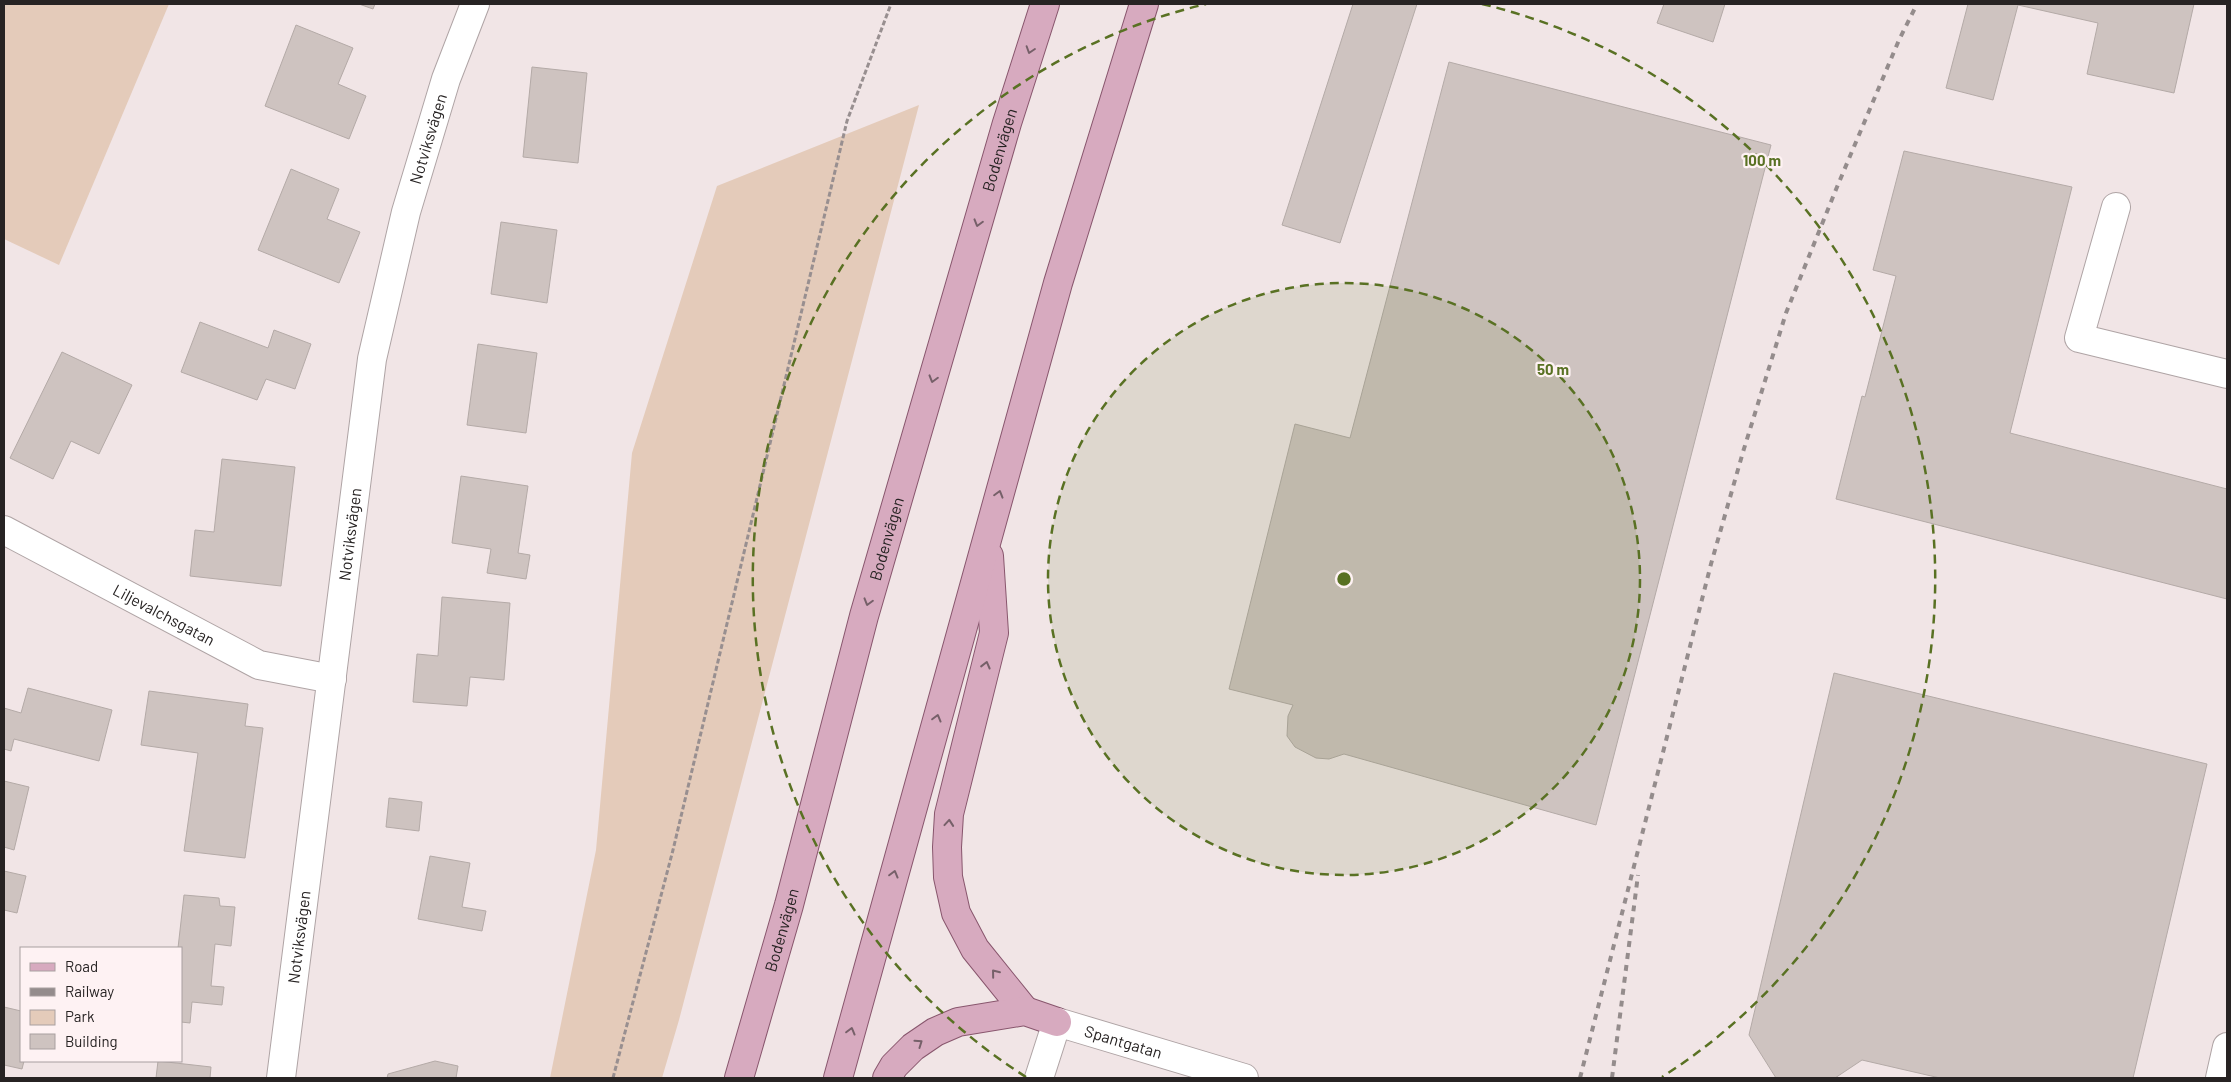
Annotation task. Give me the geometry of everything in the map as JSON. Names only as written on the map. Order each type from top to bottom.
[{"type":"main road","name":"Bodenvägen","points":[[739,1078],[789,905],[864,616],[1008,123],[1045,4]]},
{"type":"main road","points":[[838,1078],[1058,283],[1144,4]]},
{"type":"main road","points":[[988,532],[994,633],[950,814],[947,847],[948,877],[956,913],[975,949],[1026,1011]]},
{"type":"main road","points":[[887,1078],[894,1066],[913,1047],[935,1032],[958,1022],[1026,1011],[1057,1022]]},
{"type":"street","name":"Notviksvägen","points":[[281,1078],[372,359],[406,212],[446,79],[475,4]]},
{"type":"street","points":[[2116,207],[2080,338],[2227,374]]},
{"type":"street","name":"Liljevalchsgatan","points":[[4,530],[258,665],[332,679]]},
{"type":"street","points":[[1039,1078],[1057,1022]]},
{"type":"street","name":"Spantgatan","points":[[1057,1022],[1244,1078]]},
{"type":"street","points":[[2220,1078],[2227,1047]]},
{"type":"path","points":[[613,1078],[673,850],[847,121],[891,4]]},
{"type":"green space","points":[[4,4],[169,4],[59,265],[4,239]]},
{"type":"green space","points":[[919,105],[679,1020],[662,1078],[550,1078],[596,850],[632,453],[717,186]]},
{"type":"building","points":[[359,4],[375,4],[373,9]]},
{"type":"building","points":[[1353,4],[1417,4],[1340,243],[1282,225]]},
{"type":"building","points":[[1664,4],[1725,4],[1713,42],[1657,23]]},
{"type":"building","points":[[1968,4],[2194,4],[2174,93],[2087,74],[2098,23],[2018,5],[1993,100],[1946,88]]},
{"type":"building","points":[[296,25],[353,48],[338,84],[366,96],[349,139],[265,106]]},
{"type":"building","points":[[1449,62],[1771,145],[1596,825],[1344,754],[1329,759],[1316,758],[1295,747],[1287,736],[1288,716],[1293,705],[1229,689],[1295,424],[1350,438]]},
{"type":"building","points":[[532,67],[587,73],[578,163],[523,157]]},
{"type":"building","points":[[1904,151],[2072,187],[2010,433],[2227,489],[2227,599],[1836,499],[1862,396],[1865,397],[1896,276],[1873,270]]},
{"type":"building","points":[[291,169],[339,189],[327,219],[360,232],[339,283],[258,250]]},
{"type":"building","points":[[501,222],[557,230],[547,303],[491,294]]},
{"type":"building","points":[[200,322],[268,348],[274,330],[311,344],[295,389],[266,379],[257,400],[181,372]]},
{"type":"building","points":[[478,344],[537,353],[526,433],[467,425]]},
{"type":"building","points":[[62,352],[132,385],[99,454],[71,441],[53,479],[10,458]]},
{"type":"building","points":[[222,459],[295,467],[281,586],[190,576],[195,530],[214,532]]},
{"type":"building","points":[[461,476],[528,486],[518,553],[530,555],[526,579],[487,573],[491,549],[452,543]]},
{"type":"building","points":[[442,597],[510,603],[504,680],[470,677],[467,706],[413,702],[417,654],[438,656]]},
{"type":"building","points":[[1834,673],[2207,764],[2133,1078],[1940,1078],[1862,1060],[1835,1078],[1776,1078],[1749,1035]]},
{"type":"building","points":[[28,688],[112,710],[99,761],[14,739],[11,751],[4,749],[4,708],[21,713]]},
{"type":"building","points":[[149,691],[248,704],[245,726],[263,728],[245,858],[184,851],[198,753],[141,745]]},
{"type":"building","points":[[4,781],[29,787],[14,850],[4,847]]},
{"type":"building","points":[[389,798],[422,802],[419,831],[386,827]]},
{"type":"building","points":[[430,856],[470,863],[462,907],[486,911],[482,931],[418,919]]},
{"type":"building","points":[[4,871],[26,876],[17,913],[4,910]]},
{"type":"building","points":[[184,895],[219,898],[220,906],[235,907],[231,946],[215,944],[211,986],[224,987],[222,1005],[192,1002],[190,1023],[182,1022],[182,947],[178,947]]},
{"type":"building","points":[[4,1007],[20,1011],[20,1062],[24,1062],[22,1069],[4,1065]]},
{"type":"building","points":[[435,1061],[458,1066],[456,1078],[387,1078],[388,1074]]},
{"type":"building","points":[[158,1062],[211,1067],[210,1078],[156,1078]]},
{"type":"railway","points":[[1580,1078],[1711,564],[1786,313],[1899,40],[1917,4]]},
{"type":"railway","points":[[1612,1078],[1638,875]]}]
